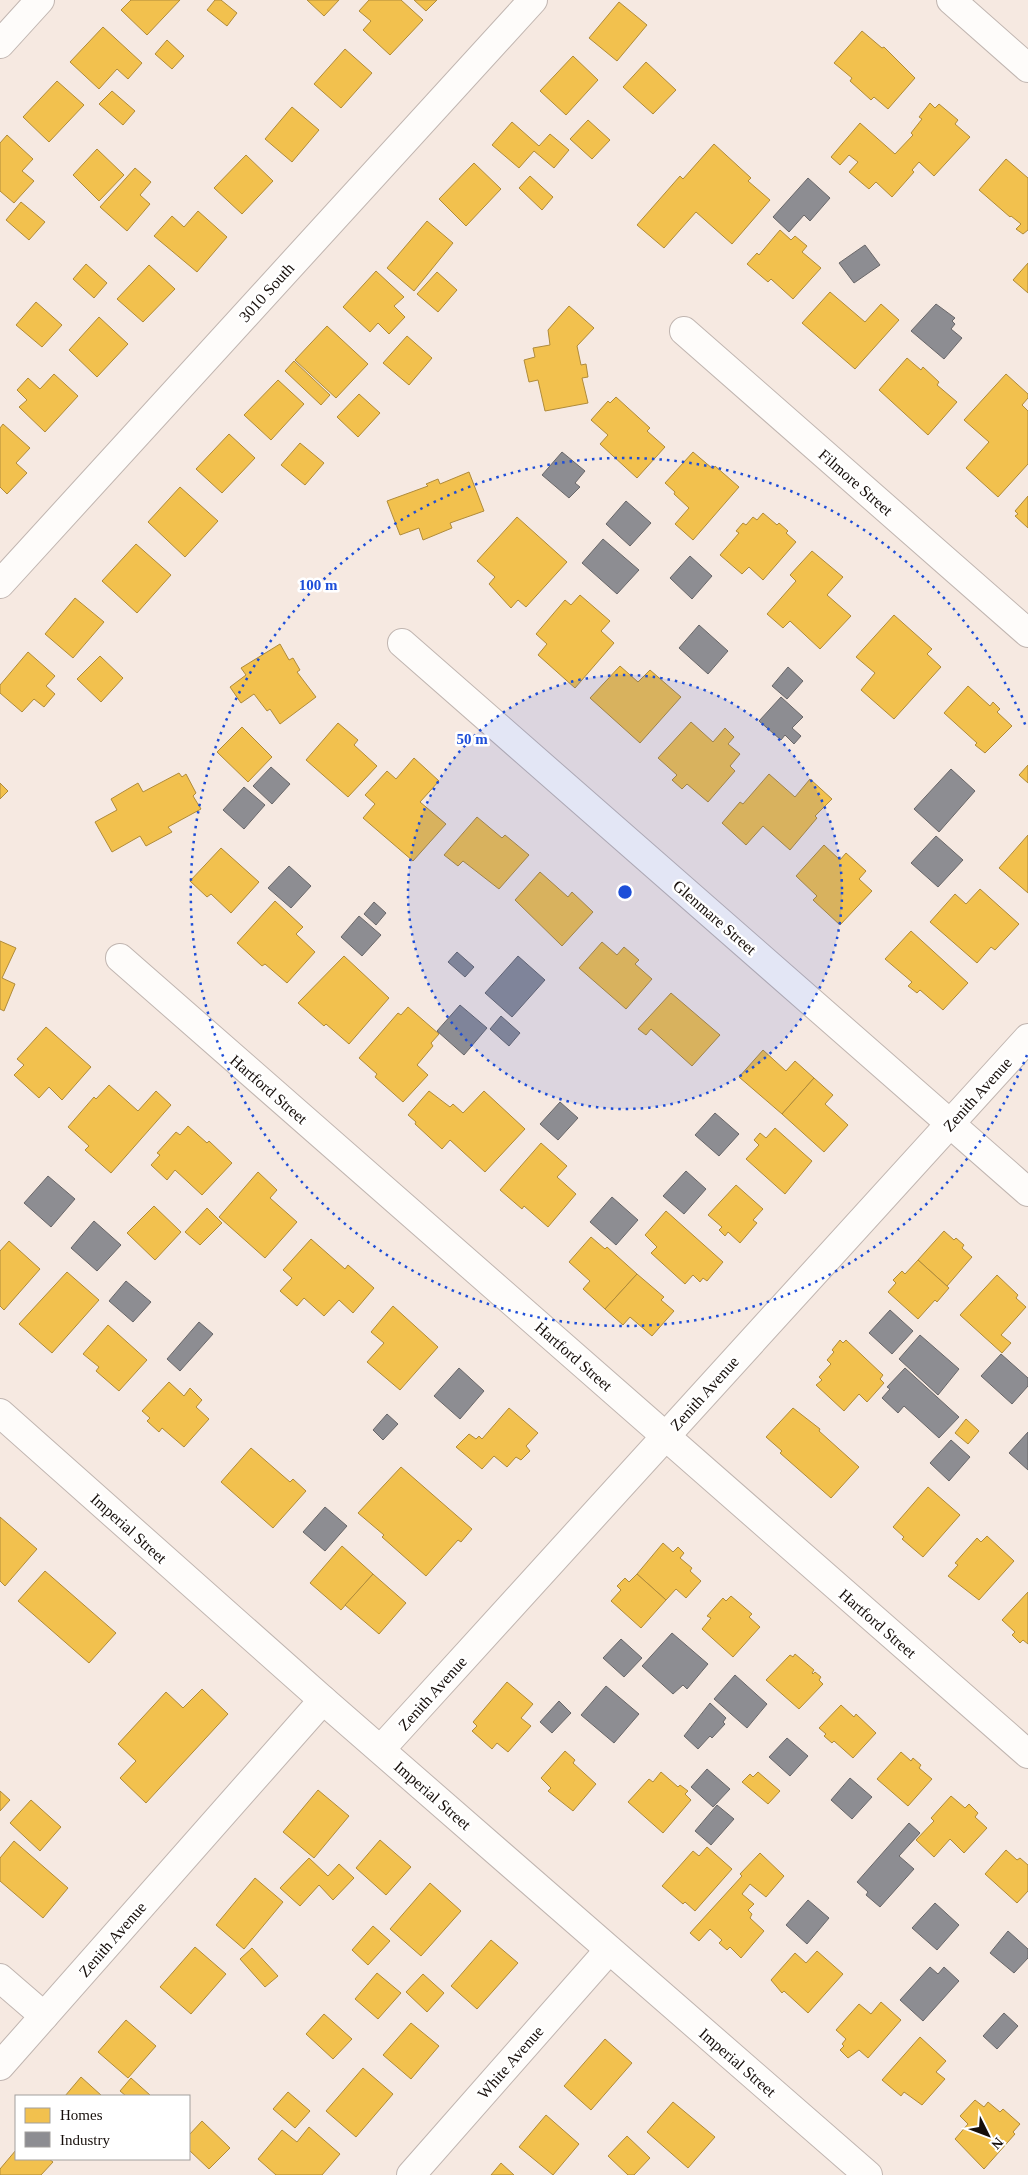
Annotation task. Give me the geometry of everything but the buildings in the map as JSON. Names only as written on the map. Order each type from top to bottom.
[{"type":"street","points":[[0,44],[40,0]]},
{"type":"street","name":"3010 South","points":[[0,584],[533,0]]},
{"type":"street","points":[[951,0],[1028,68]]},
{"type":"street","name":"Filmore Street","points":[[684,331],[1028,633]]},
{"type":"street","name":"Glenmare Street","points":[[402,643],[1028,1192]]},
{"type":"street","name":"Hartford Street","points":[[120,958],[1028,1754]]},
{"type":"street","name":"Zenith Avenue","points":[[381,1749],[1028,1038]]},
{"type":"street","name":"Imperial Street","points":[[0,1413],[323,1700],[868,2175]]},
{"type":"street","name":"Zenith Avenue","points":[[0,2066],[323,1700]]},
{"type":"street","name":"White Avenue","points":[[411,2175],[610,1950]]},
{"type":"street","points":[[0,1978],[44,2016]]}]
